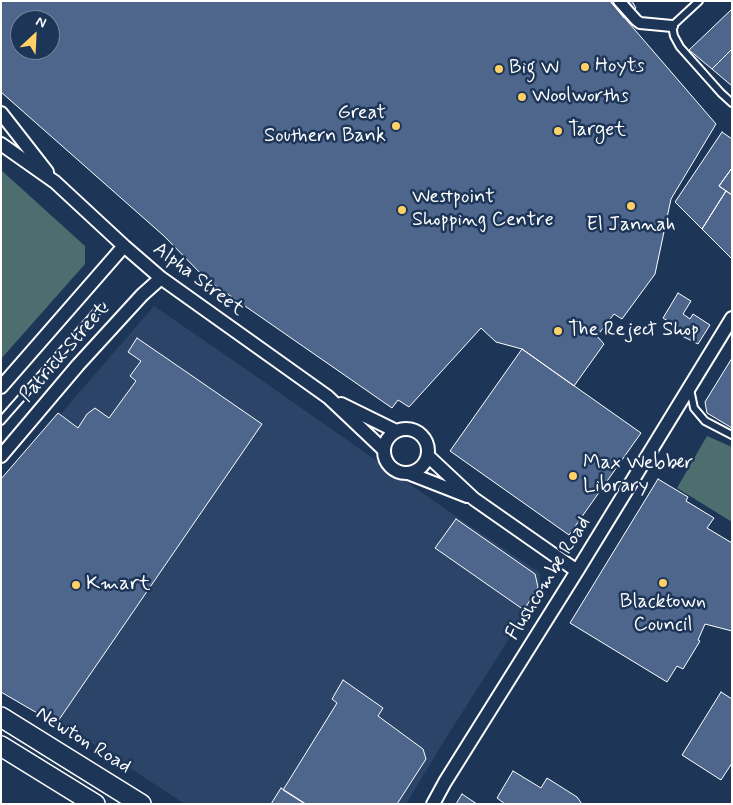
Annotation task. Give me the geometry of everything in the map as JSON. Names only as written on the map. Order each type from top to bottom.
[{"type":"main road","name":"Newton Road","points":[[1,717],[141,804]]},
{"type":"main road","points":[[1,746],[95,804]]},
{"type":"street","points":[[619,1],[640,23],[672,26]]},
{"type":"street","name":"Alpha Street","points":[[1,113],[54,182]]},
{"type":"street","name":"Alpha Street","points":[[1,144],[54,182],[160,278],[328,397],[384,450]]},
{"type":"street","name":"Patrick Street","points":[[1,387],[124,246]]},
{"type":"street","name":"Patrick Street","points":[[1,456],[78,365],[160,278]]},
{"type":"street","name":"Flushcombe Road","points":[[433,804],[732,318]]},
{"type":"street","name":"Alpha Street","points":[[328,397],[396,431]]},
{"type":"street","points":[[408,473],[415,472],[426,462],[428,445],[422,435],[416,431],[403,429],[396,431],[388,439],[384,450],[385,457],[392,468],[474,499]]},
{"type":"street","points":[[428,456],[474,499],[577,571]]},
{"type":"street","name":"Flushcombe Road","points":[[426,804],[445,782]]},
{"type":"lane","points":[[699,1],[672,26],[674,36],[680,48],[732,103]]},
{"type":"lane","points":[[1,421],[101,307]]},
{"type":"lane","points":[[690,388],[694,408],[704,420],[732,435]]},
{"type":"shaded area","points":[[154,306],[540,573],[540,590],[406,804],[185,804],[75,732],[56,724],[1,692],[1,483]]},
{"type":"green space","points":[[1,170],[85,246],[85,264],[1,359]]},
{"type":"green space","points":[[707,436],[732,447],[732,522],[677,488]]},
{"type":"building","name":"Westpoint Shopping Centre","points":[[1,1],[610,1],[716,124],[671,199],[655,274],[622,319],[614,314],[597,336],[604,344],[574,386],[522,349],[496,342],[481,328],[409,407],[398,400],[392,408],[206,279],[164,236],[1,92]]},
{"type":"building","points":[[610,1],[632,1],[636,8],[624,18]]},
{"type":"building","points":[[732,9],[732,49],[712,69],[689,50]]},
{"type":"building","points":[[732,49],[732,86],[712,69]]},
{"type":"building","points":[[722,132],[732,139],[732,168],[719,186],[726,191],[702,229],[675,202]]},
{"type":"building","points":[[732,168],[732,195],[719,186]]},
{"type":"building","points":[[726,191],[732,195],[732,259],[702,229]]},
{"type":"building","points":[[678,293],[691,301],[683,314],[690,319],[693,314],[710,325],[698,344],[680,335],[683,330],[663,318]]},
{"type":"building","name":"Kmart","points":[[137,338],[262,424],[56,724],[1,692],[1,479],[58,413],[78,428],[87,414],[95,408],[109,418],[136,381],[130,376],[141,361],[128,352]]},
{"type":"building","points":[[522,349],[641,433],[569,535],[450,451]]},
{"type":"building","points":[[732,358],[732,428],[707,413],[705,402]]},
{"type":"building","name":"Blacktown Council","points":[[658,479],[688,497],[686,501],[714,518],[707,528],[732,543],[732,631],[705,624],[698,640],[700,641],[683,669],[677,666],[667,682],[570,623]]},
{"type":"building","points":[[456,519],[535,574],[538,587],[524,610],[435,548]]},
{"type":"building","points":[[343,680],[383,708],[378,716],[423,749],[426,759],[397,804],[305,804],[283,790],[337,703],[332,699]]},
{"type":"building","points":[[721,692],[732,699],[732,763],[721,780],[682,755]]},
{"type":"building","points":[[513,771],[541,788],[547,778],[577,797],[582,804],[505,804],[497,798]]},
{"type":"building","points":[[281,788],[306,804],[271,804]]},
{"type":"building","points":[[462,794],[477,804],[456,804]]},
{"type":"place","name":"Hoyts","points":[[585,67]]},
{"type":"place","name":"Big W","points":[[499,69]]},
{"type":"place","name":"Woolworths","points":[[522,97]]},
{"type":"place","name":"Great Southern Bank","points":[[396,126]]},
{"type":"place","name":"Target","points":[[558,131]]},
{"type":"place","name":"El Jannah","points":[[631,206]]},
{"type":"place","name":"Westpoint Shopping Centre","points":[[402,210]]},
{"type":"place","name":"The Reject Shop","points":[[558,331]]},
{"type":"place","name":"Max Webber Library","points":[[573,476]]},
{"type":"place","name":"Blacktown Council","points":[[663,583]]},
{"type":"place","name":"Kmart","points":[[76,585]]}]
